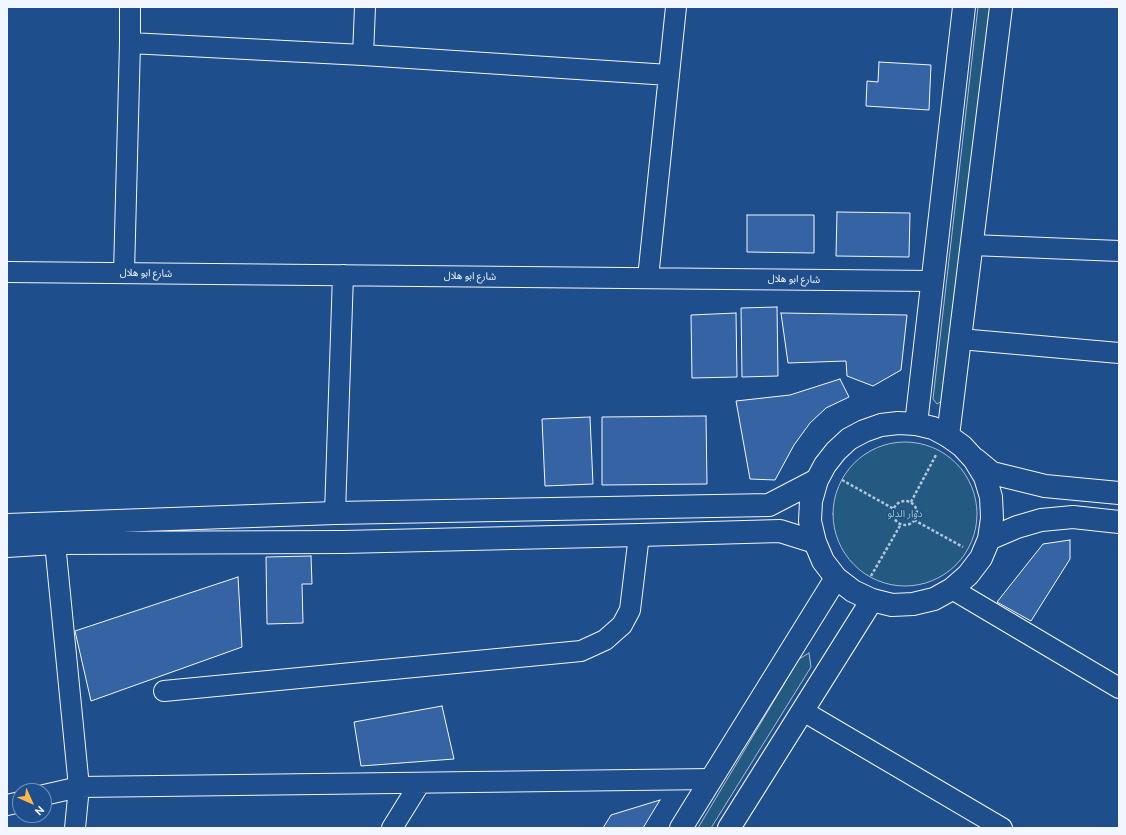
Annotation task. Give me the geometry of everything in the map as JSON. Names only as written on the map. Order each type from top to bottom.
[{"type":"street","points":[[124,273],[130,7]]},
{"type":"street","points":[[363,55],[365,7]]},
{"type":"street","points":[[648,278],[676,7]]},
{"type":"street","points":[[916,424],[964,7]]},
{"type":"street","points":[[944,443],[960,339],[1001,7]]},
{"type":"street","points":[[130,42],[363,55],[669,75]]},
{"type":"street","points":[[972,245],[1119,251]]},
{"type":"street","name":"شارع ابو هلال","points":[[7,272],[933,280]]},
{"type":"street","points":[[335,513],[343,275]]},
{"type":"street","points":[[960,339],[1119,354]]},
{"type":"street","points":[[974,459],[985,477],[991,497],[992,518],[989,539],[981,558],[968,576],[952,589],[934,599],[913,604],[892,604],[872,600],[853,591],[836,578],[823,561],[815,542],[810,521],[812,501],[817,480],[825,465],[836,451],[849,440],[864,431],[881,425],[898,423],[916,424],[933,428],[944,443],[962,446],[974,459],[992,473],[1045,486],[1119,493]]},
{"type":"street","points":[[7,525],[335,513],[769,505],[817,480]]},
{"type":"street","points":[[989,539],[1017,527],[1041,520],[1073,517],[1119,522]]},
{"type":"street","points":[[7,546],[55,543],[351,542],[780,530],[815,542]]},
{"type":"street","points":[[164,691],[581,651],[605,640],[622,625],[630,610],[639,535]]},
{"type":"street","points":[[55,543],[79,787],[75,828]]},
{"type":"street","points":[[681,828],[836,578]]},
{"type":"street","points":[[952,589],[1119,688]]},
{"type":"street","points":[[729,828],[872,600]]},
{"type":"street","points":[[802,710],[1002,828]]},
{"type":"street","points":[[52,793],[79,787],[712,779]]},
{"type":"street","points":[[392,828],[420,783]]},
{"type":"path","points":[[911,502],[944,443]]},
{"type":"path","points":[[842,480],[894,509]]},
{"type":"path","points":[[903,501],[911,502],[916,508],[916,516],[908,525],[901,524],[895,520],[894,509],[896,505],[903,501]]},
{"type":"path","points":[[914,520],[968,550]]},
{"type":"path","points":[[870,577],[901,524]]},
{"type":"green space","points":[[978,7],[990,7],[942,401],[937,404],[933,399]]},
{"type":"green space","name":"دوار الدلو","points":[[898,442],[912,442],[939,450],[951,458],[961,468],[972,486],[976,500],[976,528],[972,542],[961,560],[951,570],[933,581],[912,586],[898,586],[871,578],[859,570],[849,560],[838,542],[833,521],[833,507],[841,480],[849,468],[859,458],[877,447]]},
{"type":"green space","points":[[809,653],[811,667],[711,828],[698,828],[799,659]]},
{"type":"building","points":[[879,62],[931,65],[929,110],[866,106],[867,81],[878,82]]},
{"type":"building","points":[[837,212],[910,213],[909,257],[836,256]]},
{"type":"building","points":[[747,215],[814,215],[814,253],[747,252]]},
{"type":"building","points":[[777,307],[778,376],[742,377],[741,308]]},
{"type":"building","points":[[736,313],[737,377],[692,378],[691,315]]},
{"type":"building","points":[[781,313],[907,315],[901,370],[873,386],[847,376],[846,361],[788,363]]},
{"type":"building","points":[[840,379],[849,397],[826,408],[810,423],[794,445],[775,480],[750,479],[736,401],[790,395]]},
{"type":"building","points":[[706,416],[707,484],[602,485],[602,417]]},
{"type":"building","points":[[590,417],[593,484],[545,486],[542,419]]},
{"type":"building","points":[[1070,540],[1070,559],[1031,621],[997,602],[1043,544]]},
{"type":"building","points":[[311,556],[312,584],[302,584],[303,623],[267,624],[266,557]]},
{"type":"building","points":[[238,577],[242,647],[91,701],[75,631]]},
{"type":"building","points":[[442,706],[454,759],[361,766],[354,722]]},
{"type":"building","points":[[660,800],[643,828],[603,828],[611,815]]}]
